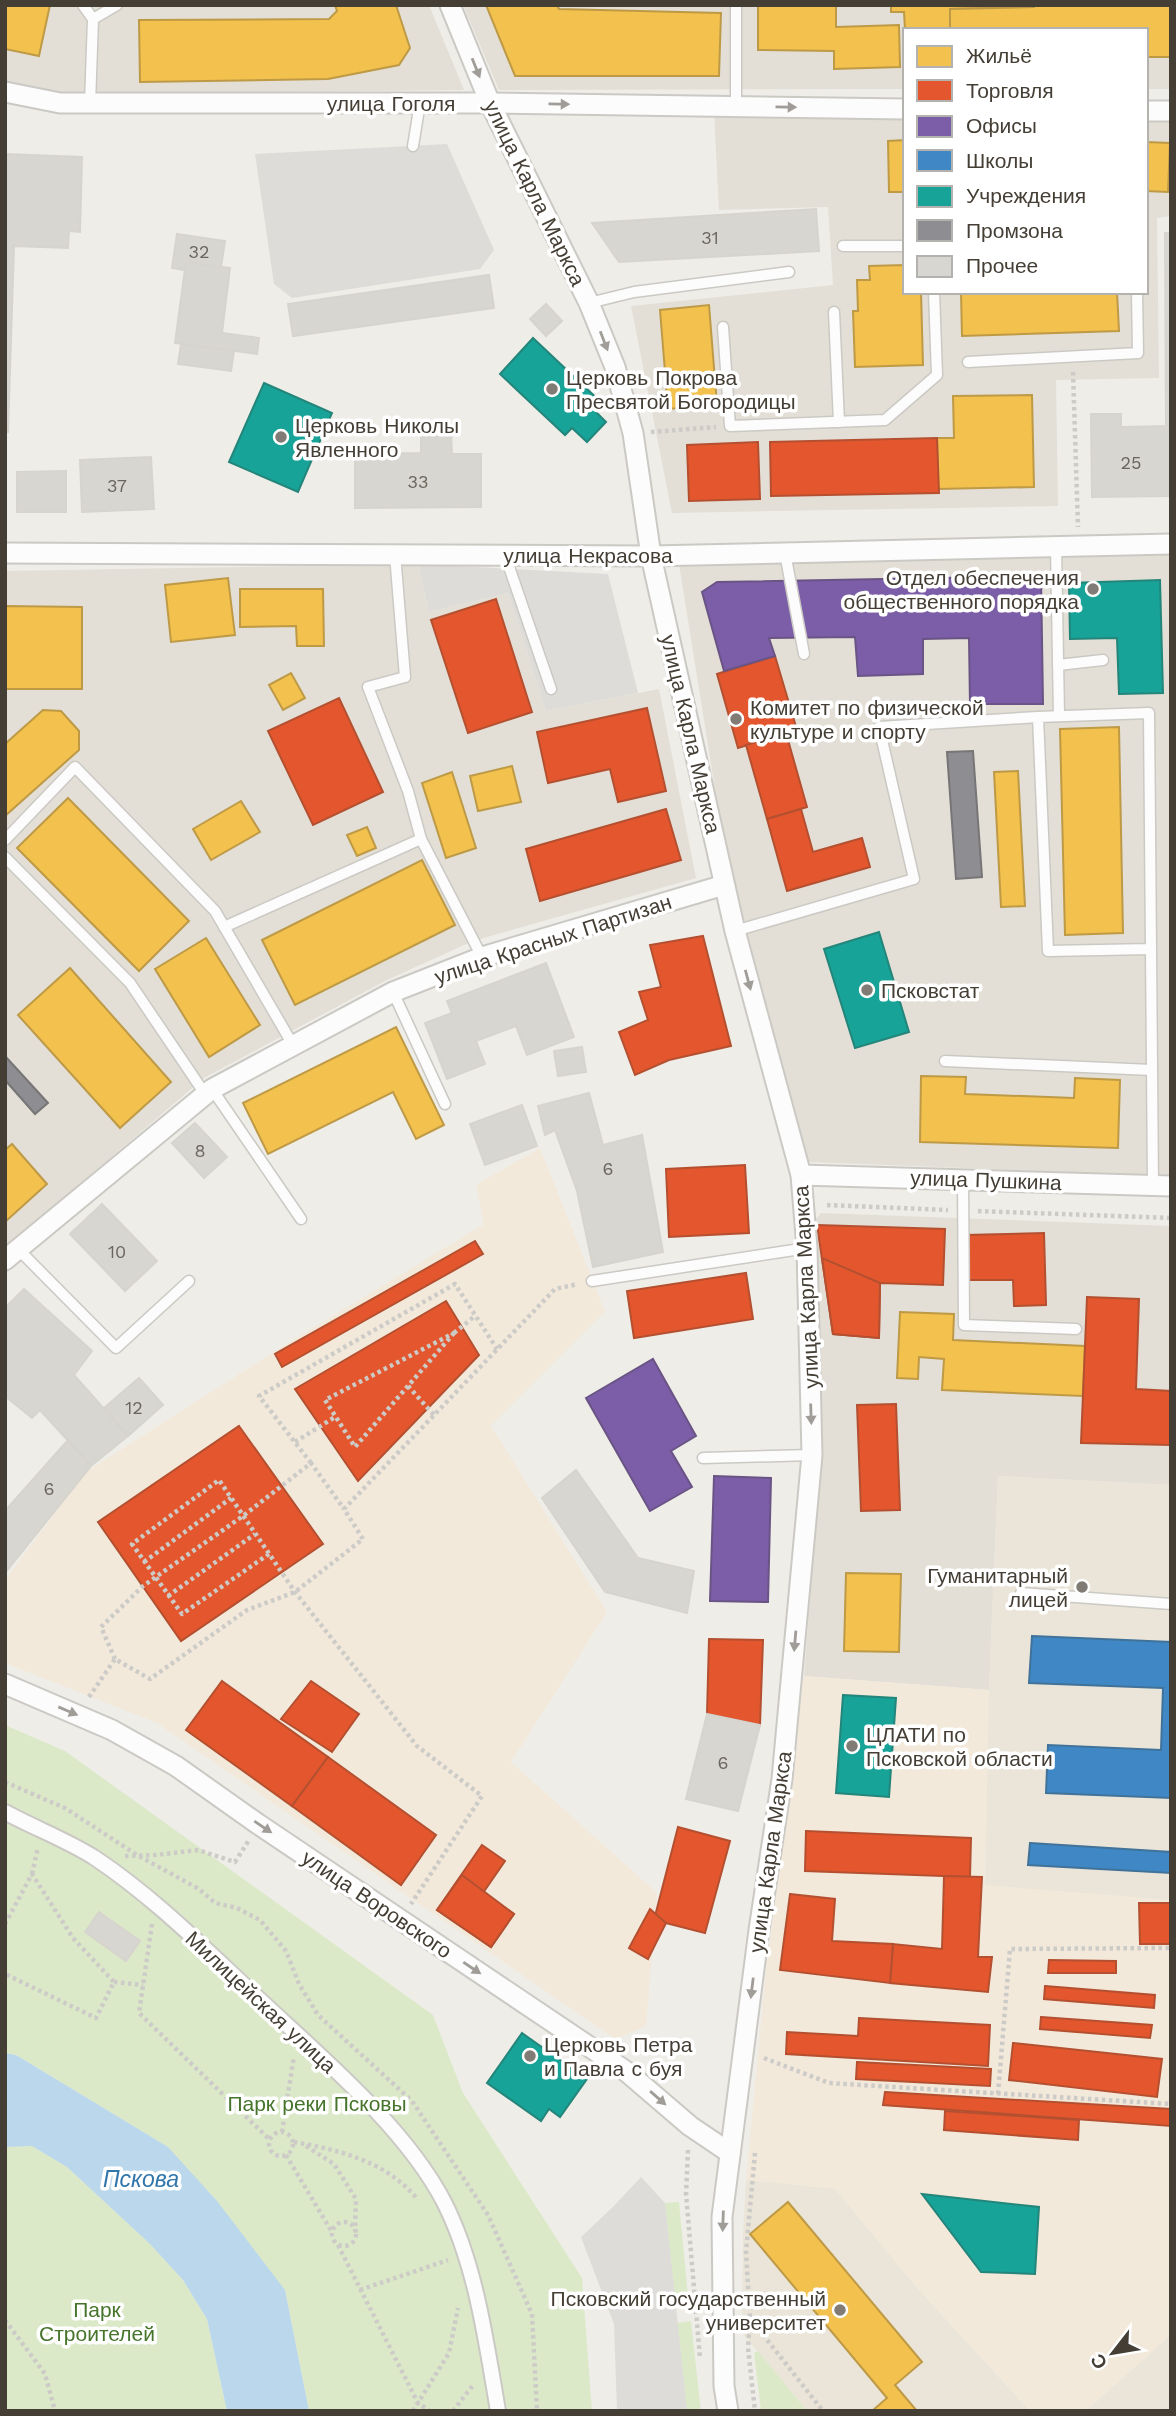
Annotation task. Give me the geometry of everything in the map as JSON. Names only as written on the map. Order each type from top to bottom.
[{"type":"street","name":"улица Карла Маркса","points":[[450,5],[490,103],[589,303],[615,368],[633,433],[651,556],[734,931],[801,1175],[807,1248],[813,1454],[753,2056],[730,2154],[722,2217],[724,2386],[728,2411]]},
{"type":"street","name":"улица Гоголя","points":[[5,92],[60,103],[90,104],[490,103],[903,109]]},
{"type":"street","points":[[1148,111],[1171,111]]},
{"type":"street","name":"улица Некрасова","points":[[5,552],[651,556],[1171,544]]},
{"type":"street","name":"улица Красных Партизан","points":[[11,1254],[208,1091],[393,992],[482,957],[724,885]]},
{"type":"street","name":"улица Пушкина","points":[[801,1175],[1162,1185]]},
{"type":"street","name":"улица Воровского","points":[[5,1684],[112,1731],[176,1766],[627,2072],[690,2126],[730,2154]]},
{"type":"street","name":"Милицейская улица","points":[[5,1812],[93,1857],[155,1903],[382,2117],[413,2155],[443,2201],[466,2253],[498,2411]]},
{"type":"lane","points":[[83,5],[93,19],[90,104]]},
{"type":"lane","points":[[93,19],[117,5]]},
{"type":"lane","points":[[736,5],[736,107]]},
{"type":"lane","points":[[413,146],[420,103]]},
{"type":"lane","points":[[843,246],[903,246]]},
{"type":"lane","points":[[589,303],[634,292],[789,272]]},
{"type":"lane","points":[[723,327],[730,426],[885,420],[937,375],[934,294]]},
{"type":"lane","points":[[968,362],[1138,354],[1137,294]]},
{"type":"lane","points":[[834,312],[839,422]]},
{"type":"lane","points":[[1056,546],[1059,716]]},
{"type":"lane","points":[[785,553],[804,654]]},
{"type":"lane","points":[[395,554],[405,677],[368,687],[408,790],[421,839],[482,957]]},
{"type":"lane","points":[[505,555],[551,689]]},
{"type":"lane","points":[[1058,665],[1103,660]]},
{"type":"lane","points":[[734,931],[914,878],[879,727],[1149,713],[1152,1070],[1162,1185]]},
{"type":"lane","points":[[1038,717],[1048,951],[1151,949]]},
{"type":"lane","points":[[5,840],[75,767],[215,911],[293,1045]]},
{"type":"lane","points":[[224,927],[421,839]]},
{"type":"lane","points":[[5,857],[130,984],[301,1219]]},
{"type":"lane","points":[[393,992],[445,1104]]},
{"type":"lane","points":[[945,1061],[1152,1070]]},
{"type":"lane","points":[[963,1179],[964,1325],[1076,1329]]},
{"type":"lane","points":[[592,1281],[807,1248]]},
{"type":"lane","points":[[11,1254],[116,1348],[189,1281]]},
{"type":"lane","points":[[703,1458],[813,1454]]},
{"type":"lane","points":[[1021,1593],[1171,1604]]},
{"type":"path","points":[[1073,357],[1078,546]]},
{"type":"path","points":[[633,433],[730,426]]},
{"type":"path","points":[[827,1205],[1171,1219]]},
{"type":"path","points":[[344,1509],[555,1289],[592,1281]]},
{"type":"path","points":[[311,1463],[243,1517],[143,1586],[101,1627],[115,1659],[150,1679],[247,1610],[295,1592],[363,1539],[311,1463],[258,1396],[455,1284],[497,1349]]},
{"type":"path","points":[[454,1333],[326,1400],[355,1447],[454,1333],[475,1316]]},
{"type":"path","points":[[408,1386],[434,1415]]},
{"type":"path","points":[[295,1442],[335,1417]]},
{"type":"path","points":[[269,1554],[182,1615],[132,1544],[219,1480],[295,1592],[416,1746],[482,1796],[401,1919]]},
{"type":"path","points":[[144,1562],[231,1498]]},
{"type":"path","points":[[168,1596],[255,1534]]},
{"type":"path","points":[[78,1716],[115,1659]]},
{"type":"path","points":[[5,1924],[32,1874],[42,1832]]},
{"type":"path","points":[[156,1855],[198,1850],[235,1862]]},
{"type":"path","points":[[32,1874],[74,1938],[114,1982],[143,1985]]},
{"type":"path","points":[[155,1903],[139,2013],[269,2139]]},
{"type":"path","points":[[998,2094],[1010,1949],[1171,1948]]},
{"type":"path","points":[[6,1977],[96,2018],[114,1982]]},
{"type":"path","points":[[282,2132],[297,2035]]},
{"type":"path","points":[[753,2056],[761,2071]]},
{"type":"path","points":[[753,2056],[829,2083],[1171,2104]]},
{"type":"path","points":[[690,2126],[686,2194],[701,2365]]},
{"type":"path","points":[[275,2133],[290,2135],[294,2142],[292,2150],[286,2155],[272,2153],[269,2139],[275,2133]]},
{"type":"path","points":[[755,2411],[748,2348],[746,2252],[756,2141]]},
{"type":"path","points":[[294,2142],[342,2152],[388,2170],[406,2185],[419,2201]]},
{"type":"path","points":[[302,2143],[334,2164],[356,2199],[355,2239],[350,2245],[338,2245]]},
{"type":"path","points":[[286,2155],[332,2232],[333,2240],[338,2245],[418,2403],[430,2411]]},
{"type":"path","points":[[332,2232],[336,2226],[343,2223],[350,2225],[355,2231]]},
{"type":"path","points":[[446,2249],[453,2272]]},
{"type":"path","points":[[360,2290],[451,2259]]},
{"type":"path","points":[[413,2411],[449,2353],[458,2312],[457,2299]]},
{"type":"path","points":[[748,2317],[823,2411]]},
{"type":"path","points":[[5,2320],[45,2374],[55,2411]]},
{"type":"path","points":[[453,2411],[490,2362]]},
{"type":"shaded area","points":[[5,5],[429,5],[464,90],[172,93],[66,97],[5,84]]},
{"type":"shaded area","points":[[463,5],[1171,5],[1171,89],[1148,89],[1148,28],[903,28],[903,89],[499,90]]},
{"type":"shaded area","points":[[714,113],[903,114],[903,294],[1148,294],[1148,115],[1171,115],[1171,216],[1157,218],[1159,378],[1056,380],[1058,506],[672,513],[631,306],[833,285],[828,207],[719,210]]},
{"type":"shaded area","points":[[447,144],[494,250],[480,269],[292,298],[274,284],[255,154]]},
{"type":"shaded area","points":[[1171,553],[1171,1176],[808,1162],[731,889],[679,564]]},
{"type":"shaded area","points":[[418,564],[429,612],[508,593],[546,711],[659,689],[696,878],[473,941],[385,981],[204,1078],[5,1248],[5,571]]},
{"type":"shaded area","points":[[418,564],[608,574],[638,693],[546,711],[508,593],[429,612]]},
{"type":"shaded area","points":[[540,1148],[605,1312],[491,1426],[607,1612],[511,1762],[657,1893],[646,2026],[615,2039],[157,1723],[5,1663],[5,1580],[86,1472],[280,1348],[484,1224],[476,1185]]},
{"type":"shaded area","points":[[821,1213],[1171,1226],[1171,1485],[998,1476],[989,1690],[804,1676],[821,1458],[810,1226]]},
{"type":"shaded area","name":"Гуманитарный лицей","points":[[998,1476],[1171,1485],[1171,1900],[985,1885],[989,1690]]},
{"type":"shaded area","points":[[804,1676],[989,1690],[985,1884],[1171,1900],[1171,2335],[1086,2411],[1030,2411],[917,2288],[835,2189],[746,2180],[766,1971]]},
{"type":"shaded area","points":[[641,2177],[665,2203],[687,2411],[617,2411],[614,2324],[581,2237]]},
{"type":"shaded area","name":"Псковский государственный университет","points":[[746,2180],[835,2189],[917,2288],[1030,2411],[807,2411],[742,2333]]},
{"type":"shaded area","points":[[1171,2335],[1171,2411],[1086,2411]]},
{"type":"green space","name":"Парк реки Псковы","points":[[5,1725],[65,1751],[433,2015],[463,2093],[582,2278],[592,2411],[309,2411],[285,2290],[168,2147],[16,2055],[5,2053]]},
{"type":"green space","name":"Парк Строителей","points":[[32,2146],[67,2167],[150,2244],[183,2280],[207,2319],[227,2411],[5,2411],[5,2147]]},
{"type":"green space","points":[[679,2202],[689,2307],[675,2308],[665,2203]]},
{"type":"green space","points":[[691,2321],[701,2411],[687,2411],[677,2323]]},
{"type":"green space","points":[[758,2351],[807,2411],[761,2411],[754,2353]]},
{"type":"water","name":"Пскова","points":[[5,2053],[16,2055],[168,2147],[217,2201],[285,2290],[309,2411],[227,2411],[207,2319],[183,2280],[150,2244],[67,2167],[32,2146],[5,2147]]},
{"type":"building: Жильё","points":[[5,5],[50,5],[39,56],[5,49]]},
{"type":"building: Жильё","points":[[335,5],[396,5],[410,48],[399,65],[328,79],[140,82],[139,20],[329,19],[337,11]]},
{"type":"building: Жильё","points":[[486,5],[557,5],[559,9],[721,13],[719,76],[515,76]]},
{"type":"building: Жильё","points":[[758,5],[836,5],[836,27],[899,25],[900,67],[834,69],[834,51],[758,50]]},
{"type":"building: Жильё","points":[[891,5],[1023,5],[950,9],[950,28],[905,28],[904,12],[891,12]]},
{"type":"building: Жильё","points":[[1171,5],[1171,57],[1148,57],[1148,28],[950,28],[950,9]]},
{"type":"building: Жильё","points":[[903,140],[903,192],[889,192],[888,141]]},
{"type":"building: Жильё","points":[[1148,142],[1170,143],[1168,192],[1148,191]]},
{"type":"building: Жильё","points":[[903,265],[903,294],[921,294],[923,365],[855,367],[853,311],[858,311],[857,280],[870,280],[869,266]]},
{"type":"building: Жильё","points":[[961,294],[1117,294],[1119,331],[962,336]]},
{"type":"building: Жильё","points":[[709,305],[717,405],[668,409],[660,310]]},
{"type":"building: Жильё","points":[[1032,395],[1034,487],[938,489],[937,438],[954,438],[953,396]]},
{"type":"building: Жильё","points":[[228,578],[235,635],[171,642],[165,585]]},
{"type":"building: Жильё","points":[[240,589],[323,589],[324,646],[297,646],[296,626],[240,627]]},
{"type":"building: Жильё","points":[[5,606],[82,607],[82,689],[5,689]]},
{"type":"building: Жильё","points":[[291,673],[305,698],[283,710],[269,685]]},
{"type":"building: Жильё","points":[[43,710],[61,711],[79,731],[79,750],[5,816],[5,744]]},
{"type":"building: Жильё","points":[[1119,727],[1123,933],[1065,935],[1060,729]]},
{"type":"building: Жильё","points":[[512,766],[521,802],[478,811],[470,776]]},
{"type":"building: Жильё","points":[[1018,771],[1025,906],[1001,907],[994,772]]},
{"type":"building: Жильё","points":[[452,772],[476,848],[446,858],[422,783]]},
{"type":"building: Жильё","points":[[68,798],[189,921],[139,971],[17,848]]},
{"type":"building: Жильё","points":[[241,801],[260,832],[211,860],[193,829]]},
{"type":"building: Жильё","points":[[367,827],[376,848],[357,856],[347,835]]},
{"type":"building: Жильё","points":[[422,860],[455,925],[295,1005],[262,940]]},
{"type":"building: Жильё","points":[[206,938],[260,1025],[209,1057],[155,969]]},
{"type":"building: Жильё","points":[[70,968],[171,1082],[120,1128],[18,1015]]},
{"type":"building: Жильё","points":[[396,1027],[444,1125],[416,1139],[393,1092],[268,1154],[243,1103]]},
{"type":"building: Жильё","points":[[921,1076],[966,1077],[965,1094],[1074,1098],[1075,1078],[1120,1080],[1118,1148],[920,1142]]},
{"type":"building: Жильё","points":[[12,1144],[47,1184],[5,1222],[5,1150]]},
{"type":"building: Жильё","points":[[900,1312],[954,1314],[953,1340],[1085,1346],[1083,1396],[942,1390],[944,1359],[919,1357],[918,1379],[897,1378]]},
{"type":"building: Жильё","points":[[846,1573],[901,1574],[899,1652],[844,1651]]},
{"type":"building: Жильё","points":[[788,2202],[922,2362],[895,2385],[917,2411],[872,2411],[887,2398],[750,2234]]},
{"type":"building: Торговля","points":[[937,438],[939,493],[771,496],[770,442]]},
{"type":"building: Торговля","points":[[758,442],[760,499],[689,501],[687,445]]},
{"type":"building: Торговля","points":[[496,599],[532,712],[468,733],[431,620]]},
{"type":"building: Торговля","points":[[775,656],[797,730],[738,748],[717,674]]},
{"type":"building: Торговля","points":[[339,698],[383,792],[313,825],[268,731]]},
{"type":"building: Торговля","points":[[647,708],[666,791],[618,802],[610,769],[548,783],[537,732]]},
{"type":"building: Торговля","points":[[786,733],[807,807],[767,819],[746,745]]},
{"type":"building: Торговля","points":[[666,809],[681,860],[540,901],[526,849]]},
{"type":"building: Торговля","points":[[801,809],[813,852],[862,838],[870,867],[787,891],[767,819]]},
{"type":"building: Торговля","points":[[703,936],[731,1046],[669,1060],[635,1075],[619,1032],[648,1020],[639,992],[661,987],[650,945]]},
{"type":"building: Торговля","points":[[745,1165],[749,1233],[669,1237],[666,1169]]},
{"type":"building: Торговля","points":[[817,1225],[945,1229],[943,1285],[880,1283],[879,1338],[833,1334]]},
{"type":"building: Торговля","points":[[1044,1233],[1046,1305],[1014,1306],[1013,1280],[967,1280],[965,1235]]},
{"type":"building: Торговля","points":[[475,1241],[483,1254],[282,1367],[275,1354]]},
{"type":"building: Торговля","points":[[822,1258],[880,1283],[879,1338],[833,1334]]},
{"type":"building: Торговля","points":[[746,1273],[753,1319],[634,1338],[627,1291]]},
{"type":"building: Торговля","points":[[1087,1297],[1139,1299],[1136,1389],[1171,1391],[1171,1445],[1081,1443]]},
{"type":"building: Торговля","points":[[446,1301],[479,1355],[358,1481],[295,1389]]},
{"type":"building: Торговля","points":[[896,1404],[900,1510],[861,1511],[857,1405]]},
{"type":"building: Торговля","points":[[239,1426],[323,1544],[181,1641],[98,1522]]},
{"type":"building: Торговля","points":[[709,1639],[763,1640],[760,1725],[707,1714]]},
{"type":"building: Торговля","points":[[222,1681],[328,1757],[292,1806],[186,1730]]},
{"type":"building: Торговля","points":[[311,1681],[359,1714],[332,1752],[281,1719]]},
{"type":"building: Торговля","points":[[328,1757],[436,1835],[401,1885],[292,1806]]},
{"type":"building: Торговля","points":[[678,1827],[730,1841],[705,1933],[654,1920]]},
{"type":"building: Торговля","points":[[806,1831],[971,1838],[970,1877],[805,1871]]},
{"type":"building: Торговля","points":[[482,1845],[505,1861],[483,1893],[514,1914],[491,1947],[437,1910]]},
{"type":"building: Торговля","points":[[462,1875],[514,1914],[491,1947],[437,1910]]},
{"type":"building: Торговля","points":[[944,1876],[982,1877],[978,1957],[992,1957],[988,1992],[890,1983],[893,1944],[942,1949]]},
{"type":"building: Торговля","points":[[790,1894],[835,1899],[832,1941],[893,1944],[890,1983],[780,1970]]},
{"type":"building: Торговля","points":[[1139,1903],[1171,1903],[1171,1944],[1140,1944]]},
{"type":"building: Торговля","points":[[650,1909],[666,1923],[648,1959],[629,1948]]},
{"type":"building: Торговля","points":[[1049,1960],[1116,1961],[1116,1973],[1048,1973]]},
{"type":"building: Торговля","points":[[1045,1986],[1155,1995],[1154,2008],[1044,1999]]},
{"type":"building: Торговля","points":[[1041,2017],[1152,2025],[1150,2038],[1040,2029]]},
{"type":"building: Торговля","points":[[859,2018],[990,2025],[988,2066],[786,2054],[787,2032],[858,2036]]},
{"type":"building: Торговля","points":[[1013,2043],[1162,2059],[1157,2097],[1009,2080]]},
{"type":"building: Торговля","points":[[857,2062],[991,2069],[990,2086],[856,2079]]},
{"type":"building: Торговля","points":[[885,2092],[1171,2109],[1171,2126],[883,2105]]},
{"type":"building: Торговля","points":[[945,2111],[1079,2120],[1078,2140],[944,2130]]},
{"type":"building: Офисы","points":[[1041,576],[1043,704],[970,704],[969,638],[923,639],[923,674],[858,676],[855,637],[769,638],[775,656],[724,671],[702,592],[717,582]]},
{"type":"building: Офисы","points":[[653,1359],[696,1436],[671,1451],[692,1487],[650,1511],[586,1398]]},
{"type":"building: Офисы","points":[[714,1476],[771,1478],[768,1602],[710,1601]]},
{"type":"building: Школы","points":[[1032,1636],[1171,1642],[1171,1798],[1046,1793],[1048,1745],[1161,1750],[1163,1688],[1029,1683]]},
{"type":"building: Школы","points":[[1030,1843],[1171,1852],[1171,1873],[1028,1865]]},
{"type":"building: Учреждения","name":"Церковь Покрова Пресвятой Богородицы","points":[[533,338],[603,404],[596,412],[606,422],[587,442],[572,428],[565,435],[500,374]]},
{"type":"building: Учреждения","name":"Церковь Николы Явленного","points":[[264,383],[332,413],[298,492],[229,462]]},
{"type":"building: Учреждения","points":[[1160,580],[1163,693],[1119,694],[1117,638],[1070,639],[1069,583]]},
{"type":"building: Учреждения","name":"Псковстат","points":[[879,932],[909,1032],[855,1048],[824,949]]},
{"type":"building: Учреждения","points":[[843,1695],[896,1698],[889,1797],[836,1793]]},
{"type":"building: Учреждения","name":"Церковь Петра и Павла с буя","points":[[522,2033],[587,2079],[560,2117],[549,2109],[541,2121],[487,2083]]},
{"type":"building: Учреждения","points":[[922,2194],[1039,2207],[1035,2274],[981,2272]]},
{"type":"building: Промзона","points":[[973,751],[982,877],[956,879],[947,752]]},
{"type":"building: Промзона","points":[[5,1056],[48,1103],[35,1114],[5,1080]]},
{"type":"building: Прочее","points":[[5,154],[82,157],[80,232],[69,231],[68,248],[14,246],[8,432],[5,432]]},
{"type":"building: Прочее","points":[[816,209],[819,251],[619,262],[592,223]]},
{"type":"building: Прочее","points":[[1165,233],[1171,233],[1171,426],[1166,426]]},
{"type":"building: Прочее","points":[[177,234],[225,241],[221,267],[186,262],[185,270],[172,268]]},
{"type":"building: Прочее","points":[[186,262],[230,268],[222,333],[259,338],[257,354],[175,343]]},
{"type":"building: Прочее","points":[[489,275],[494,308],[293,336],[288,304]]},
{"type":"building: Прочее","points":[[546,304],[562,321],[546,336],[530,319]]},
{"type":"building: Прочее","points":[[181,344],[234,351],[231,371],[178,364]]},
{"type":"building: Прочее","points":[[1091,414],[1121,414],[1121,427],[1171,426],[1171,496],[1092,497]]},
{"type":"building: Прочее","points":[[421,432],[451,432],[452,454],[481,454],[481,507],[355,508],[355,454],[421,453]]},
{"type":"building: Прочее","points":[[151,457],[154,509],[82,512],[80,460]]},
{"type":"building: Прочее","points":[[66,471],[66,512],[17,512],[17,472]]},
{"type":"building: Прочее","points":[[546,963],[574,1037],[527,1055],[516,1026],[476,1041],[485,1064],[447,1079],[425,1023],[452,1013],[447,1001]]},
{"type":"building: Прочее","points":[[582,1047],[586,1072],[558,1076],[554,1051]]},
{"type":"building: Прочее","points":[[589,1093],[603,1145],[642,1135],[663,1252],[593,1267],[577,1191],[555,1130],[545,1135],[538,1106]]},
{"type":"building: Прочее","points":[[522,1105],[537,1146],[485,1165],[470,1124]]},
{"type":"building: Прочее","points":[[195,1123],[227,1157],[204,1178],[172,1143]]},
{"type":"building: Прочее","points":[[102,1204],[157,1261],[125,1291],[70,1234]]},
{"type":"building: Прочее","points":[[24,1289],[92,1351],[74,1375],[128,1436],[91,1466],[40,1410],[32,1418],[5,1396],[5,1308]]},
{"type":"building: Прочее","points":[[139,1378],[163,1405],[128,1436],[104,1408]]},
{"type":"building: Прочее","points":[[68,1440],[91,1466],[5,1573],[5,1511]]},
{"type":"building: Прочее","points":[[576,1470],[638,1558],[694,1571],[687,1613],[605,1592],[542,1498]]},
{"type":"building: Прочее","points":[[707,1714],[760,1725],[738,1811],[686,1799]]},
{"type":"building: Прочее","points":[[99,1912],[140,1941],[126,1961],[85,1932]]},
{"type":"place","name":"Церковь Покрова Пресвятой Богородицы","points":[[552,389]]},
{"type":"place","name":"Церковь Николы Явленного","points":[[281,437]]},
{"type":"place","name":"Отдел обеспечения общественного порядка","points":[[1093,589]]},
{"type":"place","name":"Комитет по физической культуре и спорту","points":[[736,719]]},
{"type":"place","name":"Псковстат","points":[[867,990]]},
{"type":"place","name":"Гуманитарный лицей","points":[[1082,1587]]},
{"type":"place","name":"ЦЛАТИ по Псковской области","points":[[852,1746]]},
{"type":"place","name":"Церковь Петра и Павла с буя","points":[[530,2056]]},
{"type":"place","name":"Псковский государственный университет","points":[[840,2310]]}]
